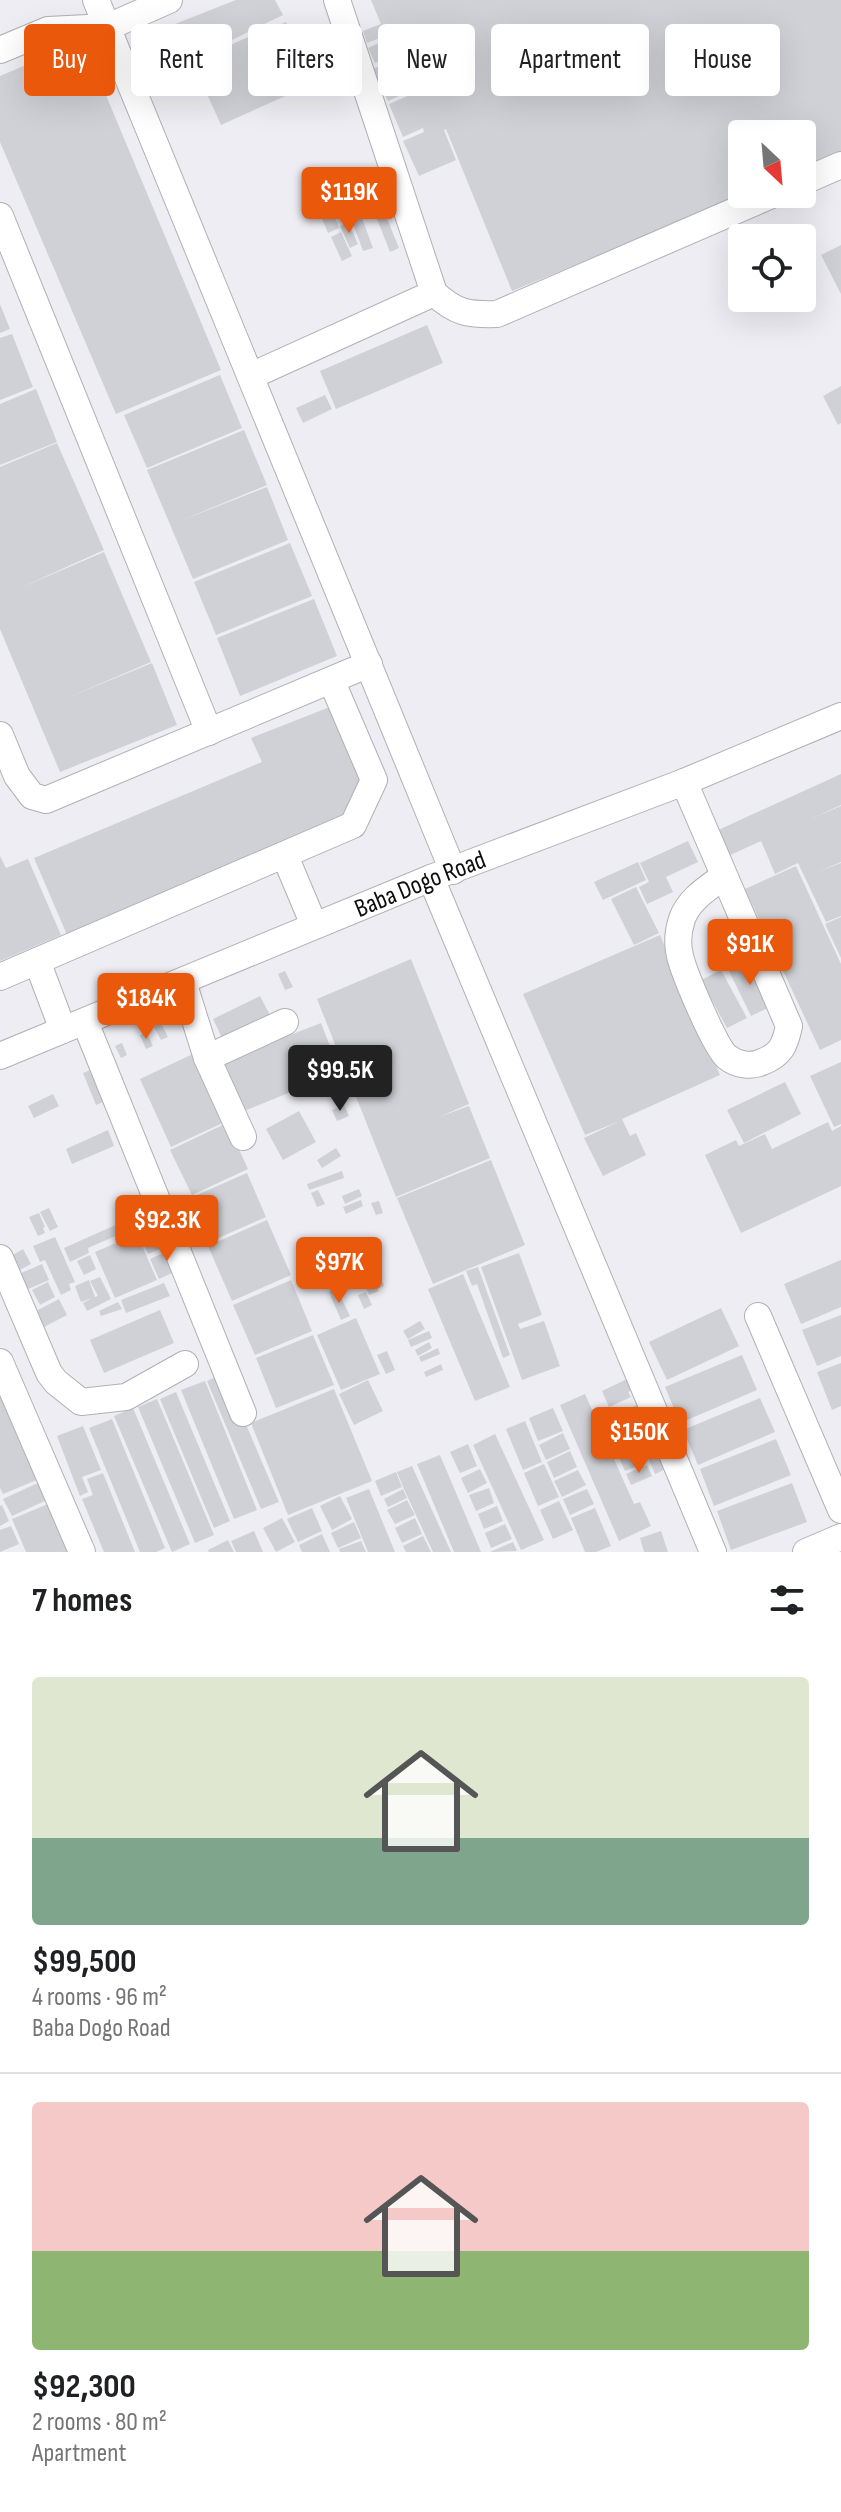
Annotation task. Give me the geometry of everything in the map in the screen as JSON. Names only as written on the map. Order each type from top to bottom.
[{"type":"street","points":[[96,0],[107,24]]},
{"type":"street","points":[[115,24],[169,0]]},
{"type":"street","points":[[337,0],[434,293],[451,309],[480,315],[497,314],[742,208]]},
{"type":"street","points":[[0,50],[24,40]]},
{"type":"street","points":[[115,44],[369,664],[442,874],[713,1552]]},
{"type":"street","points":[[816,176],[841,165]]},
{"type":"street","points":[[0,216],[209,732]]},
{"type":"street","points":[[251,376],[434,293]]},
{"type":"street","points":[[0,735],[17,776],[32,796],[46,800],[369,664]]},
{"type":"street","points":[[0,977],[353,825],[374,780],[332,682]]},
{"type":"street","name":"Baba Dogo Road","points":[[0,1056],[314,925],[684,782],[841,716]]},
{"type":"street","points":[[684,782],[789,1026],[785,1045],[776,1057],[754,1066],[726,1056],[715,1039],[680,958],[678,936],[683,916],[695,897],[724,876]]},
{"type":"street","points":[[285,856],[314,925]]},
{"type":"street","points":[[37,961],[74,1026],[243,1413]]},
{"type":"street","points":[[183,982],[207,1058],[243,1137]]},
{"type":"street","points":[[207,1058],[285,1022]]},
{"type":"street","points":[[0,1258],[49,1373],[81,1402],[126,1397],[185,1364]]},
{"type":"street","points":[[758,1316],[841,1510]]},
{"type":"street","points":[[0,1362],[82,1552]]},
{"type":"street","points":[[806,1552],[841,1537]]},
{"type":"building","points":[[236,0],[275,0],[283,15],[265,24],[248,24],[248,32],[232,40],[232,24],[175,24]]},
{"type":"building","points":[[371,0],[841,0],[841,156],[816,166],[816,120],[728,120],[728,202],[512,291],[446,129],[456,160],[419,176],[403,141],[424,132],[423,128],[403,137],[389,104],[408,96],[475,96],[475,24],[381,24]]},
{"type":"building","points":[[378,25],[378,39],[367,43],[363,31]]},
{"type":"building","points":[[248,37],[248,96],[285,96],[221,125],[208,96],[232,96],[232,44]]},
{"type":"building","points":[[378,43],[378,62],[375,63],[368,48]]},
{"type":"building","points":[[24,66],[24,96],[106,96],[221,370],[116,414],[0,142],[0,76]]},
{"type":"building","points":[[325,193],[339,228],[328,233],[313,198]]},
{"type":"building","points":[[359,210],[373,248],[363,251],[349,213]]},
{"type":"building","points":[[384,211],[399,248],[390,252],[375,214]]},
{"type":"building","points":[[348,222],[358,244],[350,248],[340,226]]},
{"type":"building","points":[[341,232],[352,256],[342,261],[331,237]]},
{"type":"building","points":[[841,245],[841,294],[821,255]]},
{"type":"building","points":[[0,304],[10,329],[0,333]]},
{"type":"building","points":[[427,325],[443,363],[336,409],[320,371]]},
{"type":"building","points":[[12,334],[33,387],[0,400],[0,338]]},
{"type":"building","points":[[220,375],[242,428],[147,468],[124,415]]},
{"type":"building","points":[[841,386],[841,423],[838,425],[823,396]]},
{"type":"building","points":[[36,389],[57,442],[0,465],[0,404]]},
{"type":"building","points":[[325,395],[332,409],[303,423],[296,408]]},
{"type":"building","points":[[244,430],[267,485],[180,521],[267,487],[288,540],[193,579],[147,470]]},
{"type":"building","points":[[57,443],[104,550],[20,588],[104,552],[151,662],[67,698],[152,663],[177,725],[60,772],[0,629],[0,467]]},
{"type":"building","points":[[290,543],[312,596],[216,635],[194,582]]},
{"type":"building","points":[[314,599],[337,656],[240,696],[217,638]]},
{"type":"building","points":[[340,703],[370,780],[353,815],[67,935],[34,858],[262,762],[251,738]]},
{"type":"building","points":[[841,774],[841,805],[813,818],[841,806],[841,862],[820,871],[841,863],[841,916],[826,922],[798,863],[775,874],[761,841],[728,856],[716,831]]},
{"type":"building","points":[[688,841],[698,862],[666,877],[673,892],[647,904],[639,887],[649,882],[640,863]]},
{"type":"building","points":[[0,856],[6,868],[28,859],[61,935],[0,961]]},
{"type":"building","points":[[638,862],[646,880],[603,900],[594,882]]},
{"type":"building","points":[[796,866],[841,964],[841,1040],[820,1050],[745,889]]},
{"type":"building","points":[[636,887],[659,933],[634,945],[611,899]]},
{"type":"building","points":[[841,917],[841,958],[825,924]]},
{"type":"building","points":[[660,935],[720,1075],[622,1119],[630,1136],[636,1133],[646,1155],[603,1176],[584,1138],[620,1121],[585,1135],[523,994]]},
{"type":"building","points":[[749,958],[772,1006],[751,1016],[728,969]]},
{"type":"building","points":[[411,959],[469,1104],[439,1117],[469,1106],[490,1158],[396,1197],[317,999]]},
{"type":"building","points":[[721,970],[747,1018],[727,1028],[701,980]]},
{"type":"building","points":[[285,971],[293,987],[285,990],[278,974]]},
{"type":"building","points":[[260,996],[272,1019],[224,1042],[213,1019]]},
{"type":"building","points":[[161,1023],[168,1037],[161,1040],[154,1027]]},
{"type":"building","points":[[321,1023],[340,1072],[244,1111],[224,1061]]},
{"type":"building","points":[[147,1033],[153,1046],[146,1049],[140,1035]]},
{"type":"building","points":[[122,1043],[127,1055],[121,1058],[115,1046]]},
{"type":"building","points":[[195,1053],[227,1121],[171,1147],[140,1079]]},
{"type":"building","points":[[841,1062],[841,1124],[834,1127],[810,1076]]},
{"type":"building","points":[[95,1068],[108,1100],[96,1105],[83,1073]]},
{"type":"building","points":[[785,1082],[801,1114],[744,1143],[727,1110]]},
{"type":"building","points":[[53,1094],[59,1106],[34,1118],[28,1106]]},
{"type":"building","points":[[344,1105],[349,1116],[337,1121],[332,1110]]},
{"type":"building","points":[[299,1111],[316,1142],[283,1160],[266,1129]]},
{"type":"building","points":[[828,1122],[832,1131],[841,1126],[841,1186],[741,1233],[705,1155],[736,1140],[739,1146],[765,1134],[772,1149]]},
{"type":"building","points":[[227,1123],[248,1169],[192,1195],[170,1150]]},
{"type":"building","points":[[108,1130],[114,1146],[72,1164],[66,1149]]},
{"type":"building","points":[[336,1148],[341,1156],[322,1168],[317,1160]]},
{"type":"building","points":[[491,1160],[525,1245],[433,1284],[397,1198]]},
{"type":"building","points":[[342,1171],[344,1178],[309,1190],[307,1184]]},
{"type":"building","points":[[247,1173],[266,1217],[209,1242],[190,1198]]},
{"type":"building","points":[[359,1189],[362,1196],[345,1204],[342,1196]]},
{"type":"building","points":[[318,1190],[325,1204],[317,1207],[311,1193]]},
{"type":"building","points":[[361,1200],[363,1206],[346,1214],[343,1207]]},
{"type":"building","points":[[379,1201],[383,1213],[376,1215],[371,1203]]},
{"type":"building","points":[[49,1208],[58,1227],[50,1231],[40,1212]]},
{"type":"building","points":[[154,1208],[170,1244],[148,1254],[132,1218]]},
{"type":"building","points":[[39,1213],[45,1233],[38,1236],[29,1217]]},
{"type":"building","points":[[129,1219],[134,1228],[88,1248],[89,1253],[70,1262],[64,1248]]},
{"type":"building","points":[[267,1220],[291,1275],[232,1301],[208,1246]]},
{"type":"building","points":[[137,1234],[157,1280],[115,1298],[95,1252]]},
{"type":"building","points":[[55,1237],[75,1282],[69,1284],[71,1290],[61,1295],[45,1260],[40,1262],[33,1246]]},
{"type":"building","points":[[175,1248],[183,1268],[159,1279],[150,1259]]},
{"type":"building","points":[[23,1249],[31,1264],[18,1271],[11,1256]]},
{"type":"building","points":[[347,1253],[353,1264],[345,1268],[339,1257]]},
{"type":"building","points":[[519,1253],[542,1315],[518,1324],[520,1329],[544,1321],[560,1366],[522,1380],[481,1267]]},
{"type":"building","points":[[90,1255],[96,1269],[84,1275],[77,1261]]},
{"type":"building","points":[[841,1260],[841,1307],[801,1324],[784,1284]]},
{"type":"building","points":[[42,1264],[49,1280],[26,1290],[19,1274]]},
{"type":"building","points":[[478,1267],[510,1355],[503,1358],[477,1284],[472,1286],[466,1271]]},
{"type":"building","points":[[341,1270],[346,1276],[354,1271],[360,1281],[345,1285],[338,1272]]},
{"type":"building","points":[[463,1274],[510,1387],[475,1401],[428,1289]]},
{"type":"building","points":[[100,1277],[111,1299],[87,1311],[83,1303],[92,1298],[81,1302],[75,1286],[89,1280],[95,1297],[98,1296],[90,1281]]},
{"type":"building","points":[[291,1280],[312,1331],[255,1355],[233,1305]]},
{"type":"building","points":[[48,1282],[55,1297],[40,1305],[32,1290]]},
{"type":"building","points":[[383,1282],[384,1286],[379,1291],[369,1295],[366,1288]]},
{"type":"building","points":[[164,1283],[170,1296],[126,1313],[121,1300]]},
{"type":"building","points":[[337,1289],[350,1316],[341,1320],[329,1292]]},
{"type":"building","points":[[366,1292],[372,1305],[364,1309],[358,1295]]},
{"type":"building","points":[[59,1299],[67,1315],[44,1327],[36,1311]]},
{"type":"building","points":[[118,1302],[122,1309],[101,1316],[99,1311]]},
{"type":"building","points":[[721,1308],[739,1346],[667,1380],[649,1342]]},
{"type":"building","points":[[160,1310],[174,1343],[104,1373],[90,1340]]},
{"type":"building","points":[[841,1315],[841,1356],[817,1366],[802,1330]]},
{"type":"building","points":[[356,1318],[380,1374],[341,1390],[317,1335]]},
{"type":"building","points":[[420,1321],[425,1329],[408,1339],[403,1331]]},
{"type":"building","points":[[429,1331],[432,1338],[411,1347],[408,1340]]},
{"type":"building","points":[[313,1335],[334,1385],[276,1408],[256,1358]]},
{"type":"building","points":[[429,1342],[432,1348],[418,1356],[415,1350]]},
{"type":"building","points":[[438,1348],[440,1354],[421,1362],[419,1357]]},
{"type":"building","points":[[387,1351],[395,1370],[386,1374],[377,1355]]},
{"type":"building","points":[[742,1355],[757,1390],[680,1423],[665,1387]]},
{"type":"building","points":[[841,1363],[841,1406],[832,1410],[817,1372]]},
{"type":"building","points":[[441,1364],[443,1370],[426,1377],[424,1372]]},
{"type":"building","points":[[224,1373],[279,1502],[261,1509],[207,1381]]},
{"type":"building","points":[[629,1378],[634,1389],[628,1392],[631,1397],[609,1407],[602,1391]]},
{"type":"building","points":[[368,1380],[383,1411],[354,1425],[339,1394]]},
{"type":"building","points":[[205,1381],[257,1510],[234,1519],[181,1390]]},
{"type":"building","points":[[334,1389],[372,1481],[288,1515],[251,1423]]},
{"type":"building","points":[[0,1390],[39,1479],[3,1494],[0,1488]]},
{"type":"building","points":[[176,1392],[230,1521],[214,1528],[160,1399]]},
{"type":"building","points":[[585,1394],[634,1504],[640,1502],[651,1526],[619,1541],[560,1405]]},
{"type":"building","points":[[760,1398],[775,1432],[698,1465],[683,1430]]},
{"type":"building","points":[[157,1399],[214,1535],[195,1543],[138,1407]]},
{"type":"building","points":[[641,1403],[668,1468],[655,1474],[628,1409]]},
{"type":"building","points":[[133,1408],[190,1544],[172,1552],[114,1416]]},
{"type":"building","points":[[553,1408],[563,1431],[538,1441],[529,1418]]},
{"type":"building","points":[[622,1413],[627,1424],[609,1433],[603,1422]]},
{"type":"building","points":[[112,1419],[165,1548],[156,1552],[140,1552],[89,1428]]},
{"type":"building","points":[[525,1421],[542,1462],[523,1470],[506,1429]]},
{"type":"building","points":[[83,1426],[101,1470],[82,1477],[88,1492],[80,1496],[57,1436]]},
{"type":"building","points":[[630,1427],[636,1444],[617,1451],[610,1434]]},
{"type":"building","points":[[563,1433],[570,1449],[546,1460],[539,1445]]},
{"type":"building","points":[[495,1434],[544,1540],[521,1550],[473,1445]]},
{"type":"building","points":[[776,1439],[791,1475],[714,1506],[700,1469]]},
{"type":"building","points":[[468,1444],[477,1466],[460,1473],[450,1452]]},
{"type":"building","points":[[638,1447],[644,1463],[625,1471],[618,1455]]},
{"type":"building","points":[[570,1451],[577,1467],[554,1478],[547,1462]]},
{"type":"building","points":[[440,1455],[481,1552],[454,1552],[417,1464]]},
{"type":"building","points":[[544,1464],[559,1497],[538,1506],[524,1473]]},
{"type":"building","points":[[647,1465],[652,1476],[631,1485],[626,1474]]},
{"type":"building","points":[[412,1466],[451,1552],[433,1552],[404,1489],[397,1472]]},
{"type":"building","points":[[480,1469],[487,1483],[468,1493],[461,1478]]},
{"type":"building","points":[[578,1470],[586,1485],[562,1497],[554,1481]]},
{"type":"building","points":[[396,1472],[402,1487],[381,1496],[375,1481]]},
{"type":"building","points":[[103,1473],[135,1552],[104,1552],[82,1499],[93,1495],[87,1479]]},
{"type":"building","points":[[40,1482],[47,1500],[12,1516],[3,1499]]},
{"type":"building","points":[[792,1483],[807,1522],[731,1550],[717,1511]]},
{"type":"building","points":[[489,1488],[494,1503],[476,1511],[469,1495]]},
{"type":"building","points":[[369,1489],[395,1552],[368,1552],[346,1498]]},
{"type":"building","points":[[403,1489],[407,1498],[388,1507],[384,1499]]},
{"type":"building","points":[[587,1489],[594,1504],[570,1515],[563,1499]]},
{"type":"building","points":[[340,1496],[352,1519],[332,1530],[320,1506]]},
{"type":"building","points":[[407,1500],[415,1515],[395,1524],[387,1510]]},
{"type":"building","points":[[559,1501],[573,1530],[553,1539],[540,1510]]},
{"type":"building","points":[[48,1504],[68,1552],[26,1552],[12,1519]]},
{"type":"building","points":[[0,1506],[9,1521],[0,1526]]},
{"type":"building","points":[[497,1506],[503,1521],[484,1529],[478,1514]]},
{"type":"building","points":[[312,1508],[322,1531],[298,1542],[287,1519]]},
{"type":"building","points":[[595,1508],[611,1546],[596,1552],[585,1552],[571,1518]]},
{"type":"building","points":[[282,1518],[295,1542],[276,1552],[263,1528]]},
{"type":"building","points":[[415,1518],[422,1534],[402,1543],[395,1528]]},
{"type":"building","points":[[354,1522],[361,1538],[338,1548],[331,1533]]},
{"type":"building","points":[[505,1524],[512,1539],[491,1548],[485,1533]]},
{"type":"building","points":[[11,1526],[19,1544],[0,1552],[0,1530]]},
{"type":"building","points":[[254,1531],[263,1552],[236,1552],[231,1541]]},
{"type":"building","points":[[661,1531],[668,1552],[644,1552],[640,1538]]},
{"type":"building","points":[[322,1534],[330,1552],[302,1552],[299,1545]]},
{"type":"building","points":[[423,1536],[431,1552],[406,1552],[403,1546]]},
{"type":"building","points":[[228,1540],[234,1552],[209,1552],[208,1550]]},
{"type":"building","points":[[361,1541],[366,1552],[340,1552],[339,1549]]},
{"type":"building","points":[[513,1542],[517,1551],[490,1552]]}]
